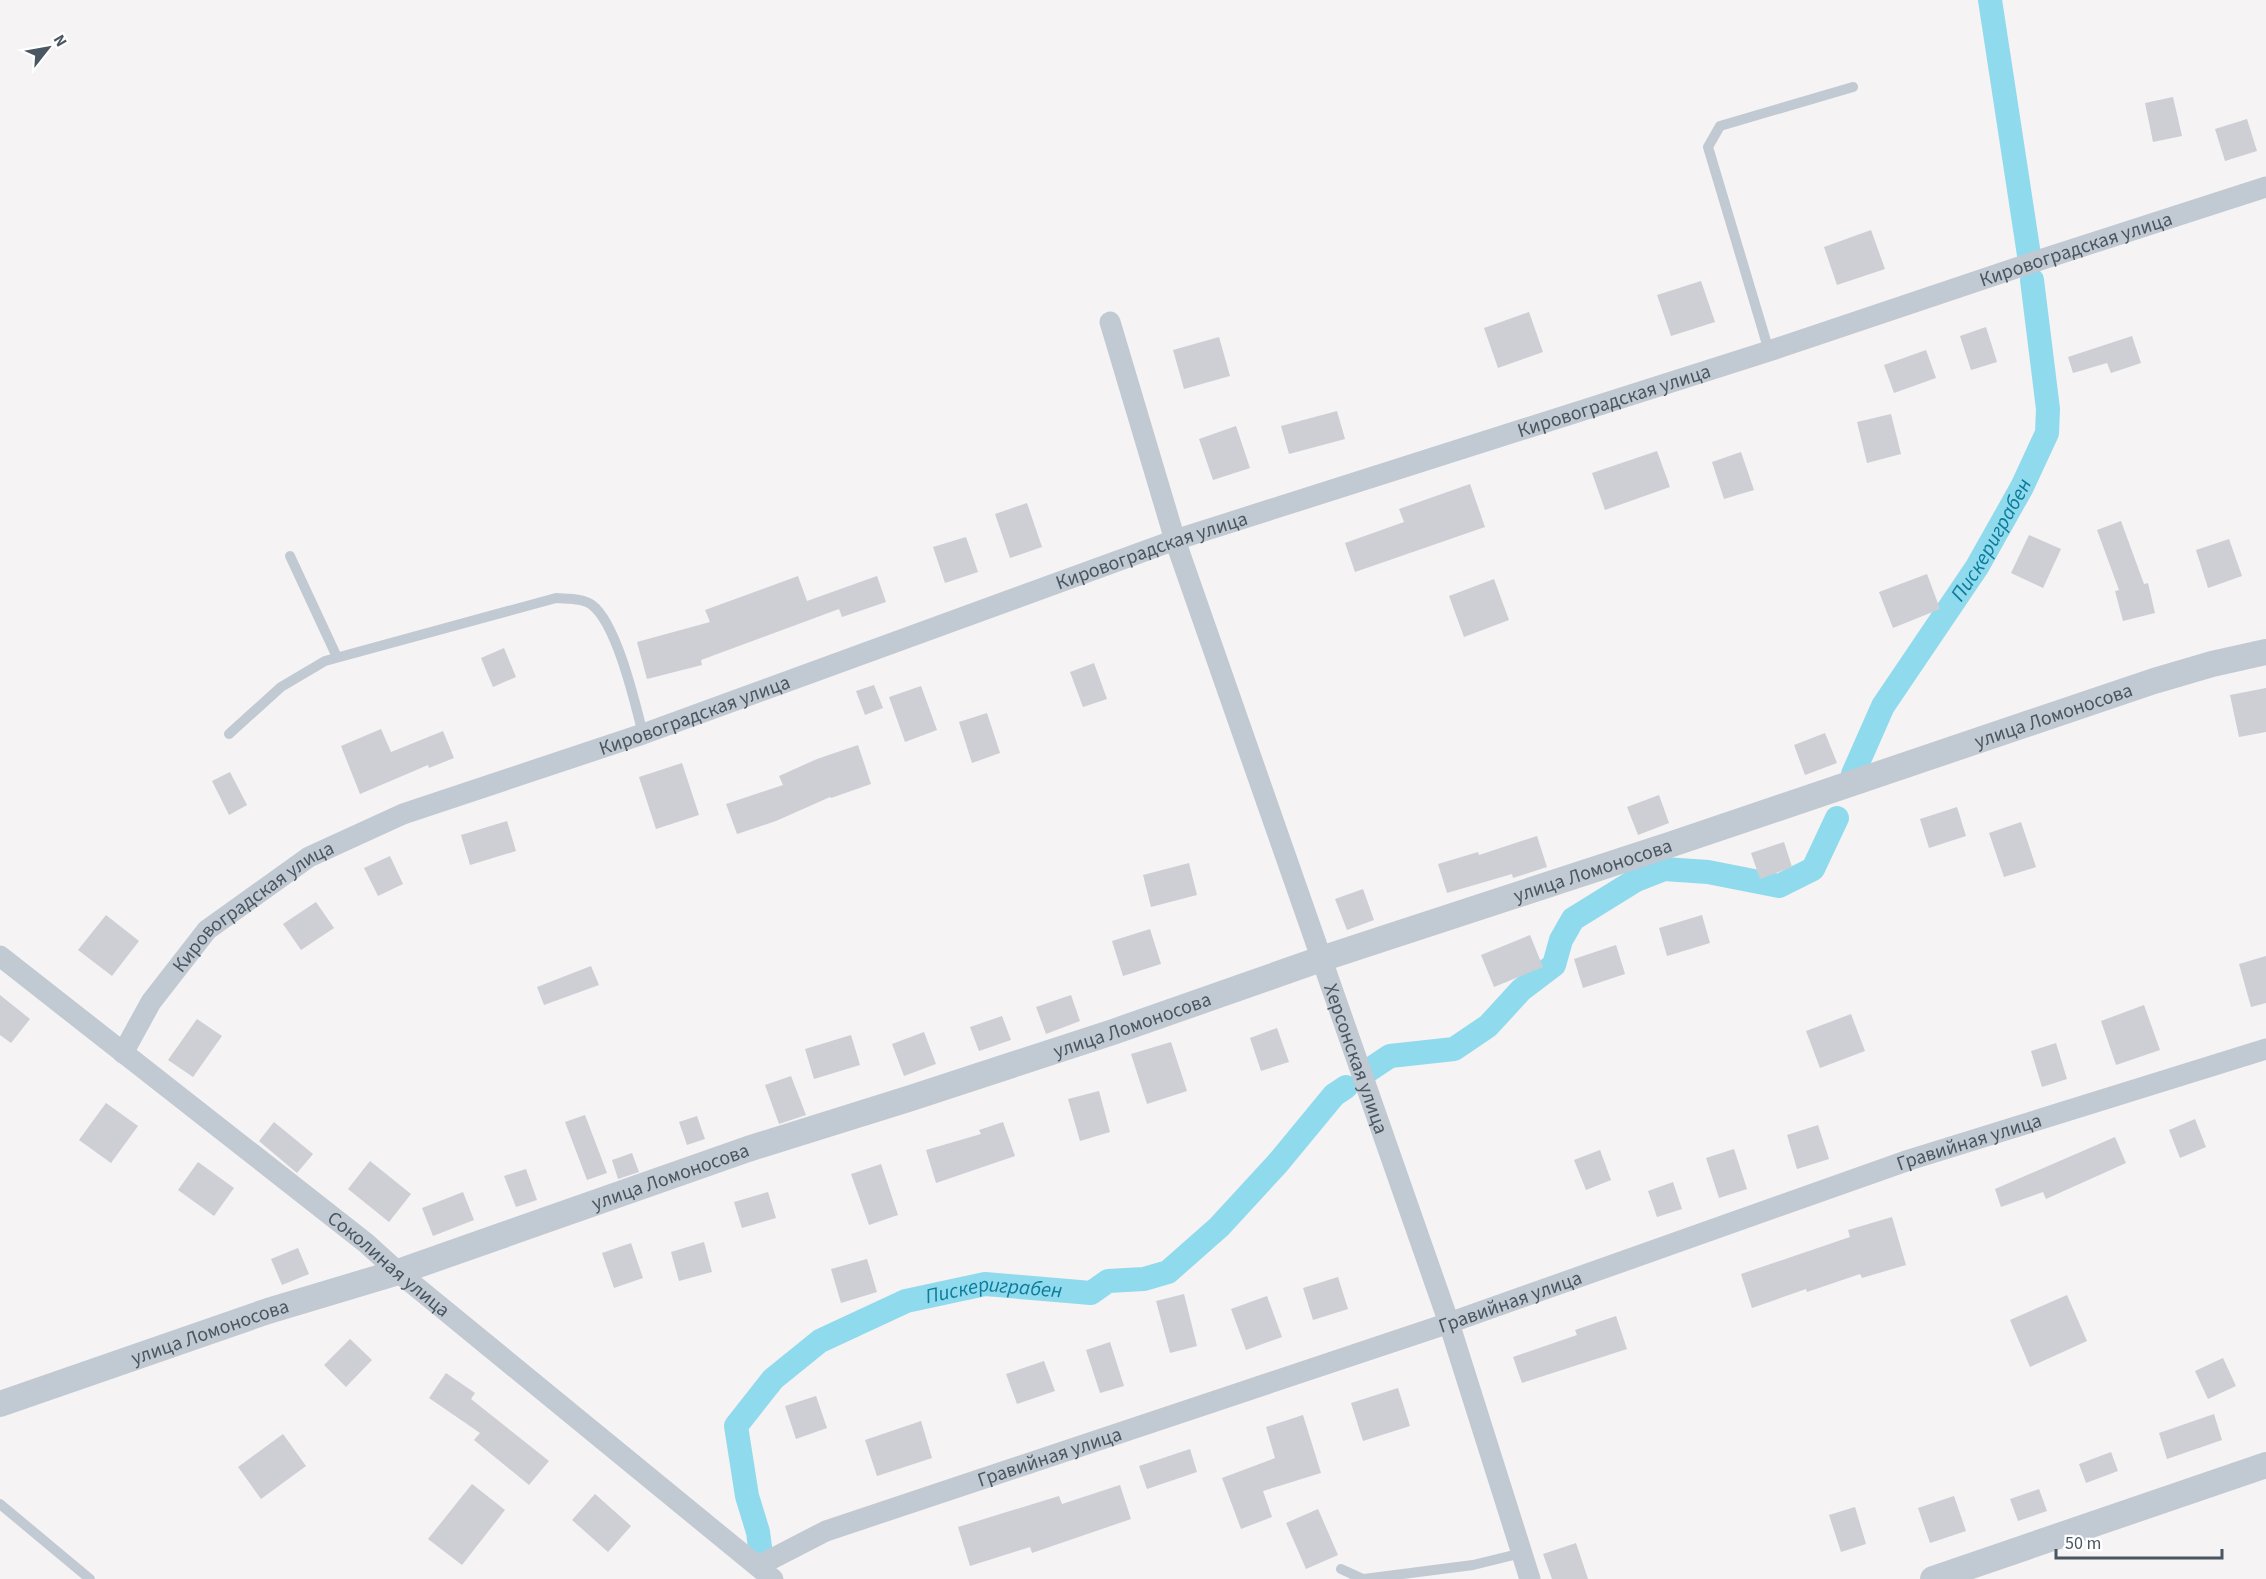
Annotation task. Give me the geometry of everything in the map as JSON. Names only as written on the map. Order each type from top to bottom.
[{"type":"street","name":"Кировоградская улица","points":[[123,1053],[151,1002],[207,930],[309,857],[403,814],[643,734],[1175,540],[1769,351],[2054,255],[2266,187]]},
{"type":"street","name":"Херсонская улица","points":[[1110,322],[1175,540],[1449,1323],[1530,1579]]},
{"type":"street","name":"улица Ломоносова","points":[[0,1404],[268,1311],[398,1272],[748,1149],[1113,1032],[1321,959],[1684,840],[2154,681],[2212,664],[2266,652]]},
{"type":"street","name":"Соколиная улица","points":[[0,956],[366,1243],[398,1272],[766,1573]]},
{"type":"street","name":"Гравийная улица","points":[[766,1573],[826,1531],[1449,1323],[1909,1160],[2266,1049]]},
{"type":"street","points":[[1933,1579],[2266,1465]]},
{"type":"lane","points":[[1769,351],[1708,147],[1719,126],[1853,87]]},
{"type":"lane","points":[[290,556],[337,657]]},
{"type":"lane","points":[[229,734],[281,687],[325,661],[556,598],[592,604],[608,622],[643,734]]},
{"type":"lane","points":[[0,1504],[90,1579]]},
{"type":"lane","points":[[1341,1569],[1363,1579],[1473,1565],[1521,1553]]},
{"type":"building","points":[[2173,97],[2182,136],[2153,142],[2145,103]]},
{"type":"building","points":[[2247,119],[2257,151],[2225,161],[2215,129]]},
{"type":"building","points":[[1871,230],[1885,269],[1837,285],[1824,247]]},
{"type":"building","points":[[1701,281],[1715,322],[1671,336],[1657,295]]},
{"type":"building","points":[[1529,312],[1543,352],[1498,368],[1484,328]]},
{"type":"building","points":[[1986,327],[1997,362],[1971,370],[1960,336]]},
{"type":"building","points":[[2132,336],[2141,363],[2111,373],[2107,363],[2073,373],[2068,357]]},
{"type":"building","points":[[1219,337],[1230,376],[1184,389],[1173,350]]},
{"type":"building","points":[[1926,350],[1936,378],[1894,393],[1884,365]]},
{"type":"building","points":[[1337,411],[1345,439],[1289,454],[1281,426]]},
{"type":"building","points":[[1891,414],[1901,454],[1867,463],[1857,422]]},
{"type":"building","points":[[1236,426],[1250,468],[1213,480],[1199,439]]},
{"type":"building","points":[[1657,451],[1670,487],[1605,510],[1592,473]]},
{"type":"building","points":[[1741,452],[1754,490],[1724,499],[1712,462]]},
{"type":"building","points":[[1470,484],[1485,527],[1355,572],[1345,543],[1404,522],[1399,509]]},
{"type":"building","points":[[1027,503],[1042,547],[1010,558],[995,514]]},
{"type":"building","points":[[2121,521],[2144,584],[2148,583],[2155,613],[2123,621],[2115,591],[2119,590],[2097,530]]},
{"type":"building","points":[[2029,535],[2061,549],[2043,588],[2011,573]]},
{"type":"building","points":[[966,537],[978,572],[945,583],[933,547]]},
{"type":"building","points":[[2229,539],[2242,576],[2208,588],[2196,550]]},
{"type":"building","points":[[1927,574],[1940,609],[1893,628],[1879,592]]},
{"type":"building","points":[[798,576],[807,601],[877,576],[886,602],[842,617],[839,609],[701,660],[702,665],[647,679],[637,642],[710,622],[705,610]]},
{"type":"building","points":[[1494,579],[1509,620],[1464,637],[1449,596]]},
{"type":"building","points":[[504,648],[516,677],[493,687],[481,658]]},
{"type":"building","points":[[1094,663],[1107,699],[1083,707],[1070,672]]},
{"type":"building","points":[[874,685],[883,708],[865,715],[856,691]]},
{"type":"building","points":[[921,686],[937,730],[905,742],[889,697]]},
{"type":"building","points":[[2266,688],[2266,732],[2239,737],[2230,695]]},
{"type":"building","points":[[987,713],[1000,753],[972,763],[959,722]]},
{"type":"building","points":[[381,729],[391,752],[443,731],[454,758],[429,768],[428,765],[360,794],[341,746]]},
{"type":"building","points":[[1825,733],[1837,763],[1805,775],[1794,745]]},
{"type":"building","points":[[858,745],[871,784],[830,797],[776,821],[737,834],[726,804],[783,785],[779,776],[817,759]]},
{"type":"building","points":[[682,763],[699,815],[656,829],[639,777]]},
{"type":"building","points":[[230,772],[247,805],[229,815],[212,781]]},
{"type":"building","points":[[1659,795],[1669,823],[1638,835],[1627,807]]},
{"type":"building","points":[[1957,807],[1966,836],[1929,848],[1920,819]]},
{"type":"building","points":[[507,821],[516,851],[470,865],[461,835]]},
{"type":"building","points":[[2021,822],[2036,867],[2004,877],[1989,833]]},
{"type":"building","points":[[1537,836],[1547,867],[1513,878],[1512,874],[1447,893],[1438,864],[1478,852],[1479,855]]},
{"type":"building","points":[[1784,842],[1792,867],[1760,879],[1751,853]]},
{"type":"building","points":[[390,856],[403,884],[378,896],[364,868]]},
{"type":"building","points":[[1189,863],[1197,895],[1151,907],[1143,875]]},
{"type":"building","points":[[1363,889],[1374,920],[1347,930],[1335,899]]},
{"type":"building","points":[[316,902],[334,928],[301,950],[283,924]]},
{"type":"building","points":[[106,915],[139,941],[112,976],[78,950]]},
{"type":"building","points":[[1702,915],[1710,943],[1667,956],[1659,928]]},
{"type":"building","points":[[1150,929],[1161,964],[1123,976],[1112,941]]},
{"type":"building","points":[[1530,935],[1543,967],[1494,987],[1481,955]]},
{"type":"building","points":[[1616,945],[1625,974],[1583,988],[1574,959]]},
{"type":"building","points":[[2266,956],[2266,1003],[2251,1007],[2239,964]]},
{"type":"building","points":[[591,966],[599,985],[544,1005],[537,987]]},
{"type":"building","points":[[0,995],[30,1019],[11,1043],[0,1035]]},
{"type":"building","points":[[1071,995],[1080,1021],[1046,1034],[1036,1007]]},
{"type":"building","points":[[2144,1005],[2160,1050],[2116,1065],[2101,1021]]},
{"type":"building","points":[[1851,1014],[1865,1051],[1820,1068],[1806,1031]]},
{"type":"building","points":[[1002,1016],[1011,1040],[979,1051],[970,1027]]},
{"type":"building","points":[[197,1019],[222,1036],[193,1077],[168,1060]]},
{"type":"building","points":[[1277,1028],[1289,1062],[1261,1071],[1250,1038]]},
{"type":"building","points":[[924,1032],[936,1064],[904,1076],[892,1044]]},
{"type":"building","points":[[851,1035],[860,1065],[814,1079],[805,1049]]},
{"type":"building","points":[[1171,1042],[1187,1091],[1147,1104],[1131,1054]]},
{"type":"building","points":[[2056,1043],[2067,1079],[2042,1087],[2031,1051]]},
{"type":"building","points":[[791,1076],[806,1115],[779,1124],[765,1085]]},
{"type":"building","points":[[1099,1091],[1110,1132],[1080,1141],[1068,1099]]},
{"type":"building","points":[[106,1103],[138,1126],[111,1163],[79,1140]]},
{"type":"building","points":[[585,1115],[607,1173],[587,1180],[565,1122]]},
{"type":"building","points":[[697,1116],[705,1139],[687,1145],[679,1122]]},
{"type":"building","points":[[2195,1119],[2206,1147],[2180,1158],[2169,1130]]},
{"type":"building","points":[[274,1122],[313,1154],[297,1173],[259,1141]]},
{"type":"building","points":[[1003,1122],[1015,1156],[936,1183],[926,1150],[981,1134],[979,1130]]},
{"type":"building","points":[[1818,1125],[1829,1159],[1797,1169],[1787,1135]]},
{"type":"building","points":[[2115,1137],[2126,1163],[2046,1199],[2043,1192],[2001,1207],[1995,1189]]},
{"type":"building","points":[[1734,1149],[1747,1189],[1719,1198],[1706,1158]]},
{"type":"building","points":[[1600,1150],[1611,1180],[1586,1190],[1574,1160]]},
{"type":"building","points":[[632,1153],[639,1172],[618,1179],[612,1160]]},
{"type":"building","points":[[370,1161],[411,1194],[389,1222],[348,1189]]},
{"type":"building","points":[[198,1162],[234,1188],[214,1216],[178,1190]]},
{"type":"building","points":[[881,1164],[898,1215],[869,1225],[851,1174]]},
{"type":"building","points":[[526,1169],[537,1200],[516,1207],[504,1176]]},
{"type":"building","points":[[1673,1182],[1682,1209],[1657,1217],[1648,1191]]},
{"type":"building","points":[[463,1192],[474,1220],[433,1236],[422,1208]]},
{"type":"building","points":[[768,1192],[776,1218],[742,1228],[734,1202]]},
{"type":"building","points":[[1892,1217],[1906,1265],[1862,1278],[1860,1274],[1807,1292],[1806,1289],[1752,1308],[1741,1274],[1850,1237],[1848,1230]]},
{"type":"building","points":[[704,1242],[712,1272],[679,1281],[671,1252]]},
{"type":"building","points":[[631,1243],[643,1278],[614,1288],[602,1253]]},
{"type":"building","points":[[298,1248],[309,1274],[282,1285],[271,1259]]},
{"type":"building","points":[[867,1259],[877,1292],[841,1303],[831,1269]]},
{"type":"building","points":[[1338,1277],[1348,1309],[1313,1320],[1303,1288]]},
{"type":"building","points":[[1184,1294],[1197,1346],[1170,1353],[1156,1301]]},
{"type":"building","points":[[2067,1295],[2087,1341],[2030,1367],[2010,1320]]},
{"type":"building","points":[[1267,1296],[1282,1337],[1246,1350],[1231,1309]]},
{"type":"building","points":[[1616,1316],[1627,1349],[1522,1383],[1513,1357],[1577,1335],[1575,1330]]},
{"type":"building","points":[[350,1339],[372,1360],[346,1387],[324,1365]]},
{"type":"building","points":[[1110,1342],[1124,1386],[1100,1393],[1086,1350]]},
{"type":"building","points":[[2223,1358],[2236,1386],[2208,1399],[2195,1371]]},
{"type":"building","points":[[1044,1361],[1055,1391],[1017,1404],[1006,1374]]},
{"type":"building","points":[[446,1373],[475,1393],[471,1399],[549,1461],[529,1485],[474,1440],[480,1433],[429,1398]]},
{"type":"building","points":[[1398,1388],[1410,1426],[1363,1441],[1351,1403]]},
{"type":"building","points":[[816,1396],[827,1428],[796,1439],[785,1406]]},
{"type":"building","points":[[2214,1414],[2222,1440],[2167,1459],[2159,1433]]},
{"type":"building","points":[[1303,1415],[1321,1473],[1263,1491],[1272,1517],[1241,1529],[1222,1478],[1275,1458],[1266,1427]]},
{"type":"building","points":[[921,1421],[932,1458],[877,1476],[865,1440]]},
{"type":"building","points":[[283,1434],[306,1466],[261,1499],[238,1467]]},
{"type":"building","points":[[1190,1449],[1197,1472],[1147,1489],[1139,1466]]},
{"type":"building","points":[[2111,1452],[2118,1471],[2086,1483],[2079,1464]]},
{"type":"building","points":[[472,1484],[505,1510],[462,1565],[428,1539]]},
{"type":"building","points":[[1120,1485],[1131,1519],[1032,1553],[1030,1547],[970,1566],[958,1527],[1059,1496],[1062,1504]]},
{"type":"building","points":[[2039,1489],[2047,1511],[2018,1521],[2010,1499]]},
{"type":"building","points":[[595,1494],[631,1526],[608,1552],[572,1520]]},
{"type":"building","points":[[1954,1496],[1966,1531],[1930,1543],[1918,1508]]},
{"type":"building","points":[[1855,1507],[1866,1544],[1841,1552],[1829,1515]]},
{"type":"building","points":[[1318,1509],[1338,1555],[1306,1569],[1286,1523]]},
{"type":"building","points":[[1576,1543],[1588,1579],[1552,1579],[1543,1554]]},
{"type":"waterway","name":"Пискериграбен","points":[[1990,0],[2029,255]]},
{"type":"waterway","name":"Пискериграбен","points":[[1853,774],[1883,706],[1977,567],[2022,487],[2047,433],[2048,409],[2032,280]]},
{"type":"waterway","name":"Пискериграбен","points":[[1366,1072],[1390,1056],[1454,1049],[1488,1026],[1521,990],[1554,965],[1561,940],[1573,919],[1636,880],[1664,869],[1708,872],[1779,886],[1813,869],[1837,818]]},
{"type":"waterway","name":"Пискериграбен","points":[[761,1555],[758,1532],[747,1496],[736,1426],[773,1379],[820,1341],[906,1301],[985,1284],[1091,1293],[1108,1281],[1144,1279],[1168,1272],[1219,1227],[1277,1164],[1334,1095],[1346,1087]]}]
